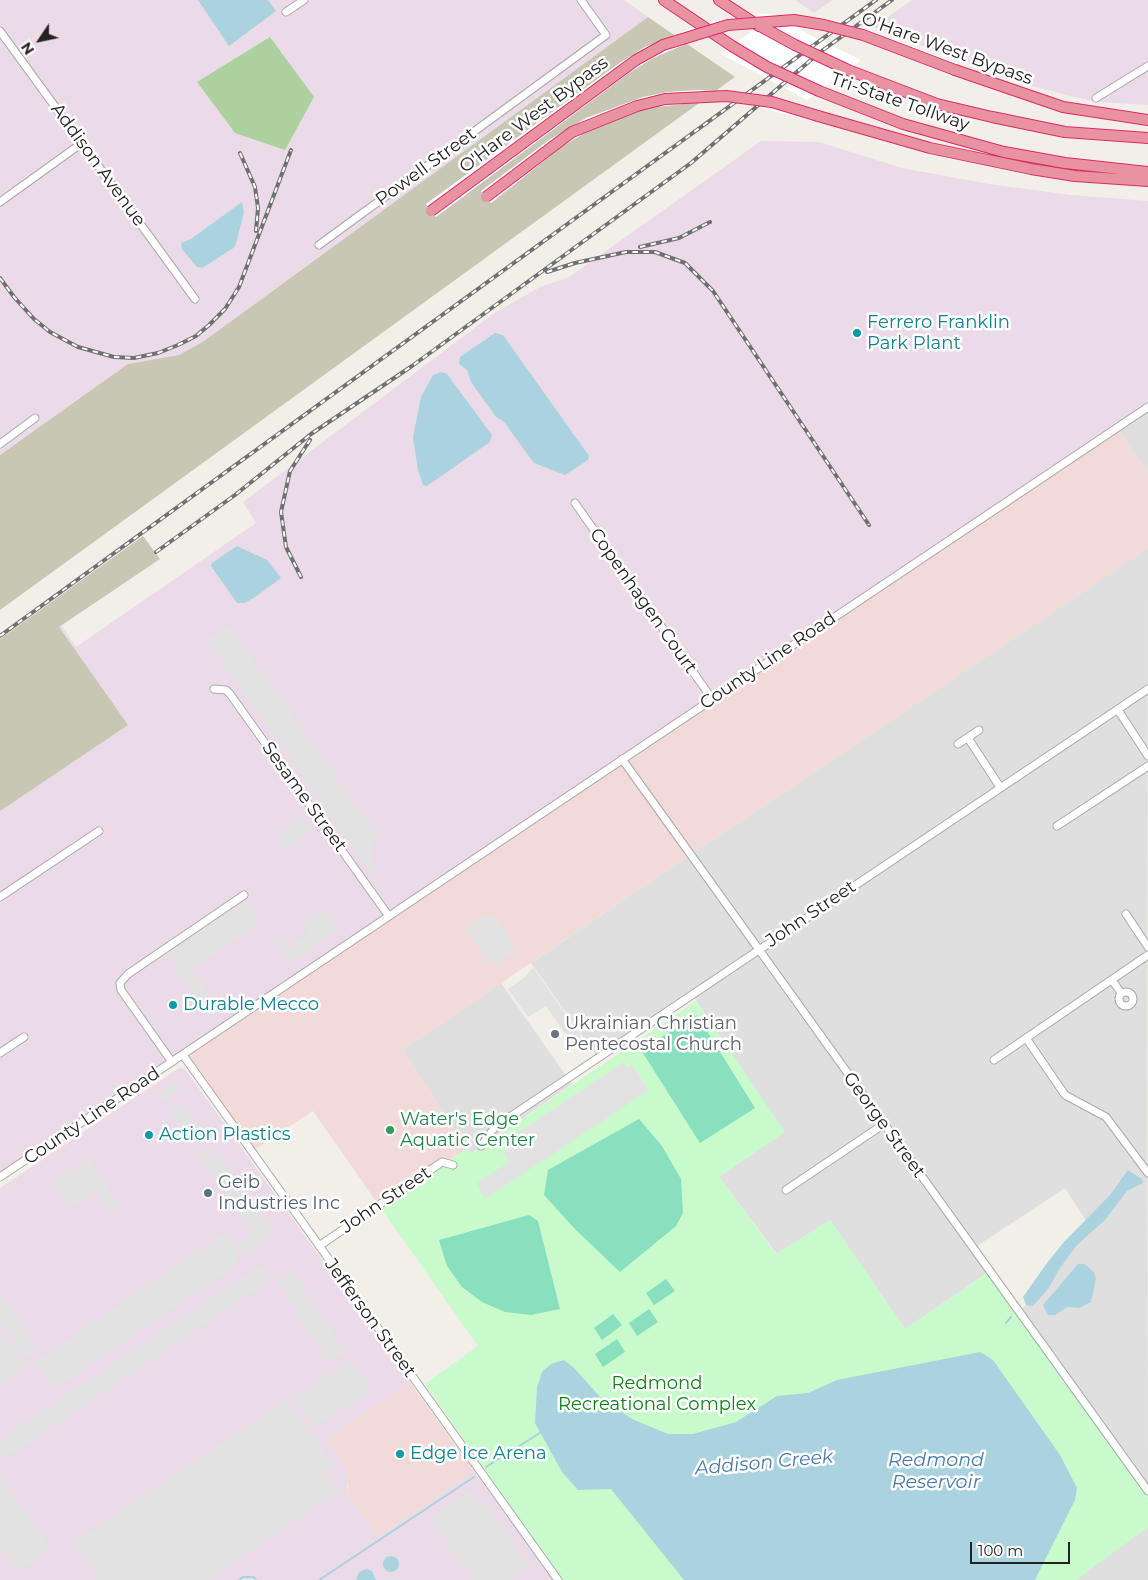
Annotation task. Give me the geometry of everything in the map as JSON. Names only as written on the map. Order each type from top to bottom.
[{"type":"highway","name":"Tri-State Tollway","points":[[664,0],[767,67],[819,91],[903,124],[1004,152],[1065,163],[1148,172]]},
{"type":"highway","name":"Tri-State Tollway","points":[[719,0],[760,26],[848,70],[937,104],[1065,132],[1148,138]]},
{"type":"highway","name":"O'Hare West Bypass","points":[[431,211],[636,60],[663,46],[728,25],[794,20],[824,25],[863,36],[1063,106],[1148,120]]},
{"type":"highway","name":"O'Hare West Bypass","points":[[486,197],[572,132],[605,117],[665,99],[726,96],[772,102],[930,148],[1031,169],[1075,176],[1148,182]]},
{"type":"street","points":[[286,12],[304,0]]},
{"type":"street","name":"Powell Street","points":[[319,245],[606,35],[581,0]]},
{"type":"street","name":"Addison Avenue","points":[[0,31],[195,299]]},
{"type":"street","points":[[1096,98],[1148,66]]},
{"type":"street","points":[[0,202],[82,143]]},
{"type":"street","name":"County Line Road","points":[[0,1177],[1148,407]]},
{"type":"street","points":[[0,444],[35,418]]},
{"type":"street","name":"Copenhagen Court","points":[[575,503],[712,699]]},
{"type":"street","name":"Sesame Street","points":[[214,689],[226,690],[230,694],[388,915]]},
{"type":"street","name":"John Street","points":[[481,1146],[495,1127],[1148,689]]},
{"type":"street","points":[[1118,710],[1148,756]]},
{"type":"street","points":[[958,744],[979,730]]},
{"type":"street","points":[[968,738],[1000,787]]},
{"type":"street","name":"George Street","points":[[622,759],[757,951],[1148,1491]]},
{"type":"street","points":[[1057,826],[1148,766]]},
{"type":"street","points":[[0,897],[99,831]]},
{"type":"street","points":[[172,1062],[121,990],[120,983],[123,978],[244,895]]},
{"type":"street","points":[[1126,914],[1148,947]]},
{"type":"street","points":[[994,1060],[1148,955]]},
{"type":"street","points":[[1112,980],[1122,993]]},
{"type":"street","points":[[0,1053],[24,1037]]},
{"type":"street","points":[[1026,1038],[1065,1094],[1106,1117],[1148,1173]]},
{"type":"street","name":"Jefferson Street","points":[[183,1055],[558,1580]]},
{"type":"street","points":[[786,1190],[884,1124]]},
{"type":"street","name":"John Street","points":[[319,1246],[442,1162],[448,1162],[453,1165]]},
{"type":"shaded area","points":[[0,0],[624,0],[648,17],[204,341],[179,355],[128,365],[0,455]]},
{"type":"shaded area","points":[[795,0],[833,0],[814,13]]},
{"type":"shaded area","points":[[912,0],[1148,0],[1148,105],[1094,102],[1028,85],[873,27]]},
{"type":"shaded area","points":[[648,17],[735,77],[0,610],[0,455],[128,364],[179,355],[204,341]]},
{"type":"shaded area","points":[[761,141],[819,142],[902,168],[989,184],[1071,195],[1148,201],[1148,403],[0,1172],[0,669],[61,625],[76,647],[256,523],[243,502],[493,314],[540,287],[569,277]]},
{"type":"shaded area","points":[[1148,410],[1148,473],[1118,430]]},
{"type":"shaded area","points":[[1118,430],[1148,473],[1148,548],[692,854],[626,761]]},
{"type":"shaded area","points":[[143,536],[160,559],[59,627],[128,725],[0,811],[0,639]]},
{"type":"shaded area","points":[[1148,548],[1148,1489],[1021,1311],[1088,1224],[1065,1188],[974,1248],[692,854]]},
{"type":"shaded area","points":[[228,625],[378,837],[371,842],[374,869],[370,872],[206,640]]},
{"type":"shaded area","points":[[622,764],[687,857],[402,1050],[467,1148],[380,1207],[313,1111],[254,1150],[186,1057]]},
{"type":"shaded area","points":[[302,816],[312,831],[286,849],[276,834]]},
{"type":"shaded area","points":[[687,857],[754,950],[596,1055],[531,963]]},
{"type":"shaded area","points":[[245,902],[259,924],[192,969],[219,1009],[209,1016],[167,954]]},
{"type":"shaded area","points":[[323,909],[338,930],[293,962],[287,960],[274,942],[281,937],[288,947],[309,933],[302,923]]},
{"type":"shaded area","points":[[485,914],[488,918],[493,914],[515,945],[511,949],[514,953],[496,965],[493,961],[489,963],[464,928]]},
{"type":"shaded area","points":[[756,954],[987,1273],[905,1329],[830,1220],[777,1254],[719,1177],[784,1132],[694,997]]},
{"type":"shaded area","points":[[533,967],[585,1042],[576,1048],[570,1039],[573,1037],[564,1032],[546,1006],[528,1017],[508,989],[525,977]]},
{"type":"shaded area","points":[[501,983],[572,1084],[471,1154],[402,1050]]},
{"type":"shaded area","points":[[624,1062],[627,1067],[631,1064],[649,1090],[485,1199],[477,1183],[509,1162],[503,1153],[508,1149],[504,1142]]},
{"type":"shaded area","points":[[179,1068],[185,1069],[410,1382],[326,1440],[347,1469],[347,1495],[378,1537],[474,1471],[554,1580],[0,1580],[0,1188]]},
{"type":"shaded area","points":[[176,1082],[181,1090],[164,1102],[158,1094]]},
{"type":"shaded area","points":[[183,1104],[203,1132],[191,1141],[171,1112]]},
{"type":"shaded area","points":[[208,1148],[216,1159],[221,1156],[266,1222],[276,1232],[244,1254],[237,1243],[252,1233],[199,1155]]},
{"type":"shaded area","points":[[88,1158],[120,1205],[110,1213],[96,1192],[71,1208],[53,1182]]},
{"type":"shaded area","points":[[226,1232],[239,1251],[235,1267],[54,1389],[35,1362]]},
{"type":"shaded area","points":[[261,1265],[271,1280],[11,1455],[8,1452],[0,1457],[0,1440]]},
{"type":"shaded area","points":[[292,1271],[346,1353],[330,1363],[276,1281]]},
{"type":"shaded area","points":[[0,1293],[37,1350],[24,1358],[0,1322]]},
{"type":"shaded area","points":[[5,1336],[26,1367],[0,1385],[0,1339]]},
{"type":"shaded area","points":[[350,1360],[371,1391],[314,1428],[294,1397]]},
{"type":"shaded area","name":"Edge Ice Arena","points":[[410,1382],[474,1471],[378,1537],[347,1495],[348,1484],[326,1440]]},
{"type":"shaded area","points":[[288,1399],[333,1466],[325,1472],[338,1492],[208,1580],[99,1580],[74,1543]]},
{"type":"shaded area","points":[[0,1475],[50,1549],[18,1571],[0,1544]]},
{"type":"shaded area","points":[[469,1490],[477,1503],[482,1500],[529,1566],[510,1580],[473,1580],[429,1518]]},
{"type":"shaded area","points":[[1148,1527],[1148,1580],[1075,1580]]},
{"type":"green space","points":[[270,37],[314,97],[285,150],[235,133],[197,82]]},
{"type":"green space","name":"Redmond Recreational Complex","points":[[696,1001],[785,1132],[719,1177],[776,1254],[830,1220],[905,1329],[987,1273],[1148,1498],[1148,1527],[1076,1580],[562,1580],[425,1384],[478,1346],[380,1207],[467,1148],[471,1154]]},
{"type":"green space","points":[[697,1015],[755,1108],[700,1143],[641,1050]]},
{"type":"green space","points":[[639,1119],[662,1146],[681,1179],[683,1213],[676,1226],[620,1272],[576,1230],[544,1195],[548,1170]]},
{"type":"green space","points":[[529,1215],[538,1221],[560,1309],[531,1315],[505,1312],[482,1302],[462,1287],[447,1266],[439,1240]]},
{"type":"green space","points":[[666,1279],[675,1291],[654,1305],[646,1293]]},
{"type":"green space","points":[[649,1309],[658,1322],[637,1336],[629,1323]]},
{"type":"green space","points":[[613,1314],[622,1325],[602,1340],[594,1328]]},
{"type":"green space","points":[[617,1339],[625,1352],[603,1367],[595,1354]]},
{"type":"water","points":[[198,0],[268,0],[276,11],[229,46]]},
{"type":"water","points":[[242,202],[244,212],[235,247],[202,268],[197,267],[182,249],[181,243],[191,239]]},
{"type":"water","points":[[495,333],[503,335],[589,456],[588,460],[565,475],[534,463],[504,422],[496,417],[471,382],[467,370],[459,364],[460,357]]},
{"type":"water","points":[[441,372],[447,374],[492,435],[490,442],[427,486],[423,485],[418,470],[413,437],[421,397],[433,375]]},
{"type":"water","points":[[237,546],[267,560],[281,578],[244,603],[237,603],[211,566],[212,563]]},
{"type":"water","points":[[1128,1170],[1142,1179],[1143,1183],[1127,1191],[1105,1220],[1076,1246],[1048,1289],[1033,1306],[1026,1305],[1023,1297],[1047,1263],[1064,1242],[1110,1195]]},
{"type":"water","points":[[1078,1264],[1084,1264],[1094,1272],[1096,1279],[1091,1302],[1079,1308],[1067,1307],[1055,1315],[1048,1315],[1043,1305]]},
{"type":"water","name":"Redmond Reservoir","points":[[980,1352],[993,1360],[1060,1455],[1077,1488],[1075,1500],[1035,1580],[684,1580],[611,1489],[578,1490],[562,1472],[535,1423],[537,1387],[542,1372],[551,1364],[564,1360],[574,1368],[601,1398],[632,1419],[668,1434],[693,1434],[736,1422],[777,1396],[808,1393],[837,1380]]},
{"type":"water","points":[[391,1556],[397,1558],[399,1564],[397,1570],[391,1572],[385,1570],[383,1564],[385,1558]]},
{"type":"water","points":[[366,1569],[372,1571],[376,1580],[356,1580],[359,1572]]},
{"type":"pier","points":[[763,14],[830,19],[864,28],[958,63],[953,76],[860,40],[823,31],[796,28],[861,60],[807,100],[721,54],[756,28],[724,32],[700,38],[653,58],[629,73],[436,217],[426,204],[615,66],[645,47],[710,21]]},
{"type":"pier","points":[[699,90],[754,93],[781,98],[820,110],[816,122],[741,103],[709,101],[648,108],[617,118],[586,132],[563,146],[491,203],[481,191],[549,140],[586,118],[643,97],[668,92]]},
{"type":"waterway","name":"Addison Creek","points":[[1006,1323],[1011,1317]]},
{"type":"waterway","name":"Addison Creek","points":[[486,1467],[543,1431]]},
{"type":"waterway","name":"Addison Creek","points":[[319,1580],[474,1477]]},
{"type":"waterway","points":[[239,1580],[243,1577],[254,1577],[256,1580]]},
{"type":"railway","points":[[0,636],[876,0]]},
{"type":"railway","points":[[156,552],[235,495],[311,434],[412,366],[691,163],[819,53],[892,0]]},
{"type":"railway","points":[[0,278],[34,319],[50,332],[78,347],[114,357],[134,358],[158,353],[178,345],[196,336],[209,325],[225,309],[239,287],[291,150]]},
{"type":"railway","points":[[240,153],[255,187],[258,208],[256,231]]},
{"type":"railway","points":[[640,247],[679,238],[710,222]]},
{"type":"railway","points":[[547,272],[575,263],[626,252],[655,252],[685,263],[713,291],[869,525]]},
{"type":"railway","points":[[301,577],[286,547],[281,512],[290,471],[310,440]]},
{"type":"place","name":"Ferrero Franklin Park Plant","points":[[857,333]]},
{"type":"place","name":"Durable Mecco","points":[[173,1005]]},
{"type":"place","name":"Ukrainian Christian Pentecostal Church","points":[[555,1034]]},
{"type":"place","name":"Water's Edge Aquatic Center","points":[[390,1130]]},
{"type":"place","name":"Action Plastics","points":[[149,1135]]},
{"type":"place","name":"Geib Industries Inc","points":[[208,1193]]},
{"type":"place","name":"Edge Ice Arena","points":[[400,1454]]}]
